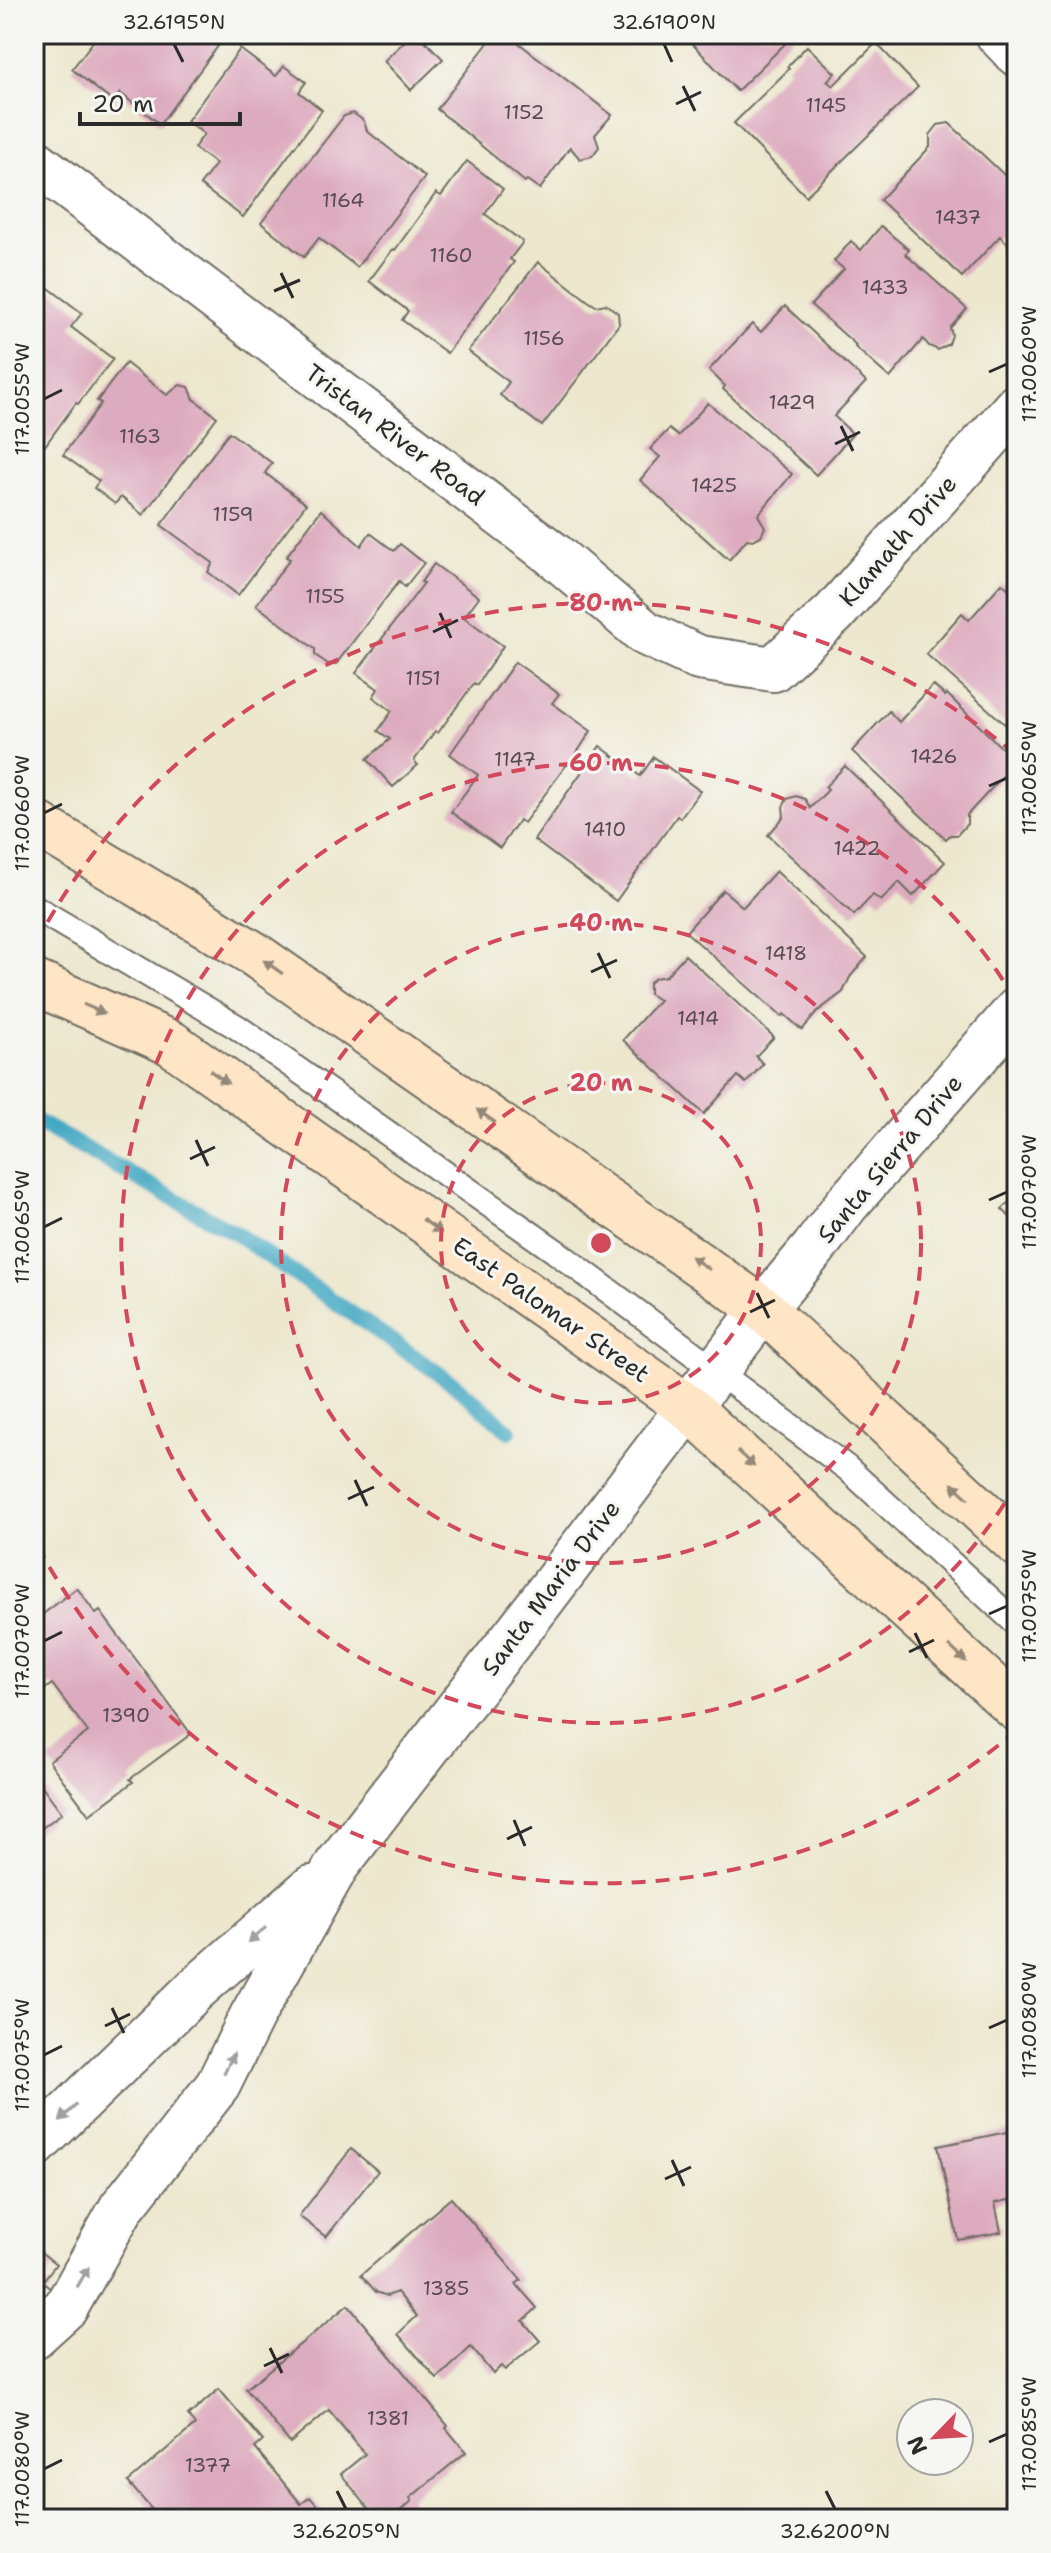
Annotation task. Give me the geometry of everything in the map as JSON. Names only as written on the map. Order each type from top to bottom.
[{"type":"main road","points":[[34,822],[251,952],[763,1309],[1017,1544]]},
{"type":"main road","name":"East Palomar Street","points":[[34,982],[171,1043],[688,1407],[1017,1709]]},
{"type":"street","points":[[998,34],[1017,54]]},
{"type":"street","name":"Tristan River Road","points":[[34,161],[541,546],[645,633],[699,658],[773,669]]},
{"type":"street","name":"Klamath Drive","points":[[773,669],[834,613],[1017,406]]},
{"type":"street","name":"Santa Sierra Drive","points":[[763,1309],[846,1205],[1017,1010]]},
{"type":"street","name":"Santa Maria Drive","points":[[34,2336],[66,2307],[122,2207],[218,2085],[252,2016],[337,1865],[763,1309]]},
{"type":"street","name":"Santa Maria Drive","points":[[34,2146],[196,1989],[337,1865]]},
{"type":"lane","points":[[34,907],[237,1027],[555,1251],[847,1468],[1017,1624]]},
{"type":"building","points":[[99,34],[227,34],[160,124],[120,93],[113,102],[72,69]]},
{"type":"building","points":[[412,34],[418,34],[443,59],[411,90],[384,61]]},
{"type":"building","points":[[495,34],[507,34],[612,115],[595,135],[599,147],[592,156],[580,159],[570,147],[540,189],[527,180],[525,182],[437,109]]},
{"type":"building","points":[[683,34],[795,34],[737,91]]},
{"type":"building","points":[[876,43],[918,87],[806,196],[734,123],[789,69],[787,67],[807,46],[835,73],[827,81],[833,86]]},
{"type":"building","points":[[240,49],[276,76],[284,66],[306,82],[299,92],[322,110],[243,217],[200,185],[216,164],[194,148],[204,134],[187,121]]},
{"type":"building","points":[[353,113],[364,121],[367,131],[425,177],[357,267],[319,238],[304,257],[261,223],[344,116]]},
{"type":"building","points":[[949,123],[1017,187],[1017,235],[1008,244],[1000,236],[962,277],[880,200],[930,147],[930,135],[938,125]]},
{"type":"building","points":[[467,161],[503,189],[485,214],[523,242],[510,259],[514,262],[447,353],[402,320],[408,311],[369,281],[436,193],[441,196]]},
{"type":"building","points":[[881,226],[909,250],[905,254],[967,309],[950,328],[952,335],[949,344],[938,350],[923,339],[890,378],[811,305],[844,269],[834,261],[851,241],[861,250]]},
{"type":"building","points":[[538,262],[588,301],[596,306],[606,304],[618,313],[619,324],[542,426],[500,395],[509,382],[468,351]]},
{"type":"building","points":[[38,280],[82,313],[71,327],[113,359],[44,447],[34,439],[34,285]]},
{"type":"building","points":[[785,306],[866,382],[834,416],[853,434],[816,475],[723,389],[725,386],[709,370],[752,324],[761,332]]},
{"type":"building","points":[[126,363],[167,395],[180,385],[189,387],[194,399],[217,417],[143,515],[121,497],[115,504],[94,488],[99,481],[63,455],[101,403],[97,401]]},
{"type":"building","points":[[708,403],[792,474],[758,515],[765,527],[761,536],[747,539],[729,560],[640,480],[660,457],[650,449],[669,429],[678,436]]},
{"type":"building","points":[[229,432],[272,463],[265,473],[306,504],[238,595],[208,572],[213,563],[161,525]]},
{"type":"building","points":[[321,510],[361,546],[370,533],[394,551],[400,544],[424,563],[405,587],[399,581],[336,664],[328,664],[315,655],[315,649],[256,605]]},
{"type":"building","points":[[434,564],[479,597],[464,617],[503,646],[477,685],[474,683],[438,733],[435,731],[414,761],[418,765],[393,787],[367,759],[390,739],[378,731],[392,711],[373,697],[378,689],[356,673],[424,583],[421,582]]},
{"type":"building","points":[[1002,583],[1017,596],[1017,735],[926,654],[962,613],[969,620]]},
{"type":"building","points":[[515,662],[559,694],[552,703],[591,731],[524,823],[519,820],[500,848],[451,812],[478,775],[450,754]]},
{"type":"building","points":[[933,685],[945,696],[947,694],[1016,762],[967,815],[967,824],[957,835],[946,839],[852,751],[889,711],[899,722]]},
{"type":"building","points":[[600,746],[640,776],[654,757],[700,791],[680,818],[677,816],[616,901],[534,840]]},
{"type":"building","points":[[845,766],[945,862],[913,896],[899,882],[881,901],[873,895],[854,915],[768,835],[784,817],[783,807],[787,799],[796,796],[805,799],[810,808]]},
{"type":"building","points":[[776,871],[867,957],[850,977],[843,992],[818,1011],[802,1030],[784,1014],[782,1017],[686,932],[723,890],[743,907]]},
{"type":"building","points":[[685,955],[774,1037],[756,1056],[763,1064],[746,1083],[738,1076],[704,1114],[623,1040],[659,1000],[649,994],[649,983],[666,976]]},
{"type":"building","points":[[1013,1199],[1017,1202],[1017,1224],[1002,1209]]},
{"type":"building","points":[[77,1588],[96,1614],[100,1611],[191,1734],[130,1779],[133,1782],[89,1815],[49,1761],[88,1732],[52,1684],[34,1697],[34,1621]]},
{"type":"building","points":[[34,1775],[62,1813],[34,1834]]},
{"type":"building","points":[[1017,2130],[1017,2198],[995,2203],[1001,2232],[958,2240],[938,2146]]},
{"type":"building","points":[[351,2149],[378,2171],[326,2237],[299,2216]]},
{"type":"building","points":[[451,2198],[521,2280],[516,2284],[537,2308],[523,2321],[540,2341],[505,2370],[501,2366],[493,2374],[471,2347],[437,2379],[398,2334],[417,2316],[397,2292],[387,2296],[376,2292],[361,2275]]},
{"type":"building","points":[[34,2247],[56,2264],[42,2282],[51,2289],[34,2312]]},
{"type":"building","points":[[348,2305],[466,2452],[410,2498],[412,2501],[390,2519],[377,2519],[341,2474],[365,2454],[329,2410],[290,2443],[246,2389]]},
{"type":"building","points":[[219,2389],[263,2441],[255,2448],[301,2504],[310,2497],[329,2519],[160,2519],[128,2482],[195,2425],[188,2416]]},
{"type":"waterway","points":[[34,1120],[235,1233],[454,1384],[509,1431]]}]
